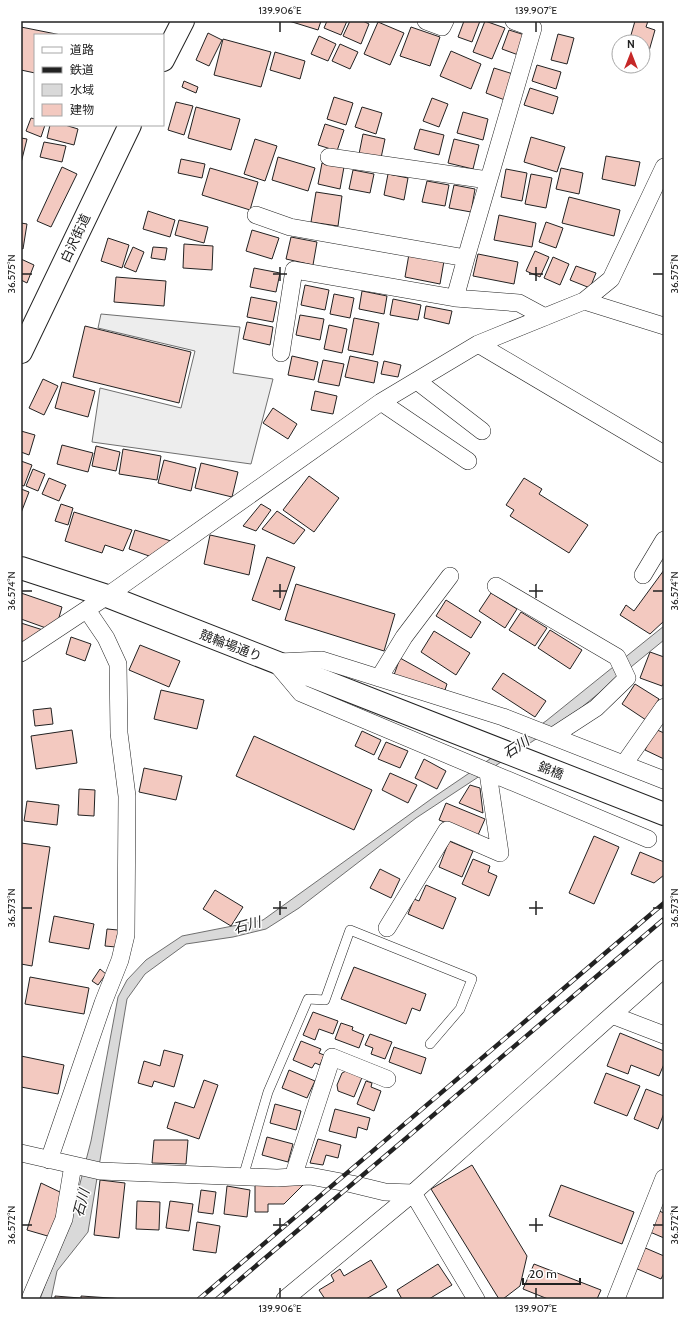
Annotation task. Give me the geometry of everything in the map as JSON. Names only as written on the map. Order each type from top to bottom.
[{"type":"main road","points":[[164,58],[183,21]]},
{"type":"main road","name":"白沢街道","points":[[21,352],[130,126]]},
{"type":"main road","name":"競輪場通り","points":[[21,568],[108,596],[439,726]]},
{"type":"main road","name":"錦橋","points":[[439,726],[664,814]]},
{"type":"street","points":[[426,21],[442,27],[445,21]]},
{"type":"street","points":[[455,298],[533,28],[514,21]]},
{"type":"street","points":[[329,157],[488,180]]},
{"type":"street","points":[[21,653],[108,596],[382,402],[478,344],[584,301],[611,279],[664,167]]},
{"type":"street","points":[[256,216],[290,226],[466,258]]},
{"type":"street","points":[[281,353],[294,270],[455,298],[519,303],[545,317]]},
{"type":"street","points":[[584,301],[664,326]]},
{"type":"street","points":[[478,344],[664,454]]},
{"type":"street","points":[[416,381],[482,431]]},
{"type":"street","points":[[382,402],[468,461]]},
{"type":"street","points":[[643,574],[664,540]]},
{"type":"street","points":[[379,678],[404,637],[450,576]]},
{"type":"street","points":[[496,586],[617,657],[627,678],[596,708],[553,736]]},
{"type":"street","points":[[49,1160],[103,1003],[120,960],[126,934],[127,796],[120,733],[118,664],[106,638],[86,610]]},
{"type":"street","points":[[275,662],[322,660],[503,717],[664,780]]},
{"type":"street","points":[[275,662],[301,693],[488,773],[648,839]]},
{"type":"street","points":[[624,764],[664,707]]},
{"type":"street","points":[[387,928],[447,830],[500,853],[488,773]]},
{"type":"street","points":[[292,1297],[413,1193],[664,969]]},
{"type":"street","points":[[612,1015],[664,1035]]},
{"type":"street","points":[[293,1177],[332,1056],[387,1079]]},
{"type":"street","points":[[21,1153],[100,1171],[277,1178],[310,1176],[385,1192],[413,1193]]},
{"type":"street","points":[[30,1299],[64,1219],[74,1165]]},
{"type":"street","points":[[616,1299],[664,1178]]},
{"type":"street","points":[[413,1193],[476,1299]]},
{"type":"lane","points":[[244,1177],[268,1092],[308,999],[325,1000],[350,930],[472,979],[460,1009],[430,1044]]},
{"type":"shaded area","points":[[101,314],[240,327],[233,373],[273,379],[251,464],[92,442],[100,388],[181,408],[195,351],[98,328]]},
{"type":"water","name":"石川","points":[[664,626],[664,640],[571,716],[416,818],[299,908],[266,929],[233,937],[186,944],[145,974],[127,999],[88,1232],[57,1271],[51,1299],[40,1299],[76,1199],[91,1141],[118,997],[127,980],[146,960],[182,936],[263,920],[434,797],[546,721]]},
{"type":"building","points":[[289,21],[321,21],[318,30]]},
{"type":"building","points":[[327,21],[347,21],[341,35],[324,28]]},
{"type":"building","points":[[350,21],[363,21],[369,24],[361,44],[343,36]]},
{"type":"building","points":[[464,21],[480,21],[472,42],[458,37]]},
{"type":"building","points":[[485,21],[505,28],[492,59],[473,52]]},
{"type":"building","points":[[635,21],[648,21],[646,27],[655,30],[651,44],[651,34],[631,34]]},
{"type":"building","points":[[378,22],[404,33],[390,65],[364,54]]},
{"type":"building","points":[[21,27],[56,34],[34,34],[34,73],[21,70]]},
{"type":"building","points":[[411,27],[440,37],[430,66],[400,56]]},
{"type":"building","points":[[509,30],[528,36],[521,56],[502,49]]},
{"type":"building","points":[[208,33],[222,40],[209,66],[196,60]]},
{"type":"building","points":[[558,34],[574,38],[567,64],[551,60]]},
{"type":"building","points":[[319,36],[336,44],[328,61],[311,54]]},
{"type":"building","points":[[223,39],[271,52],[261,87],[214,75]]},
{"type":"building","points":[[340,44],[358,52],[350,69],[332,61]]},
{"type":"building","points":[[451,51],[481,64],[471,89],[440,76]]},
{"type":"building","points":[[275,52],[305,61],[300,79],[270,70]]},
{"type":"building","points":[[537,65],[561,72],[556,89],[532,81]]},
{"type":"building","points":[[494,68],[513,74],[505,100],[486,93]]},
{"type":"building","points":[[184,81],[198,87],[196,93],[182,87]]},
{"type":"building","points":[[530,88],[558,97],[553,114],[524,105]]},
{"type":"building","points":[[334,97],[353,103],[346,125],[327,119]]},
{"type":"building","points":[[432,98],[448,104],[439,127],[423,121]]},
{"type":"building","points":[[176,102],[193,106],[184,135],[168,130]]},
{"type":"building","points":[[196,107],[240,119],[231,150],[188,138]]},
{"type":"building","points":[[362,107],[382,113],[376,134],[355,127]]},
{"type":"building","points":[[463,112],[488,119],[483,140],[457,133]]},
{"type":"building","points":[[31,118],[34,119],[34,126],[45,126],[41,137],[26,131]]},
{"type":"building","points":[[325,124],[344,130],[337,151],[318,145]]},
{"type":"building","points":[[50,126],[68,126],[78,129],[74,145],[47,138]]},
{"type":"building","points":[[420,129],[444,135],[439,155],[414,149]]},
{"type":"building","points":[[363,134],[385,139],[381,158],[359,154]]},
{"type":"building","points":[[531,137],[565,147],[557,172],[524,162]]},
{"type":"building","points":[[21,138],[27,139],[21,163]]},
{"type":"building","points":[[255,139],[277,146],[265,181],[244,174]]},
{"type":"building","points":[[454,139],[479,145],[473,169],[448,163]]},
{"type":"building","points":[[44,142],[66,146],[62,162],[40,157]]},
{"type":"building","points":[[606,156],[640,162],[635,186],[602,179]]},
{"type":"building","points":[[278,157],[315,168],[308,191],[272,180]]},
{"type":"building","points":[[181,159],[205,164],[202,178],[178,173]]},
{"type":"building","points":[[322,163],[344,167],[340,189],[318,184]]},
{"type":"building","points":[[62,167],[77,174],[51,227],[37,221]]},
{"type":"building","points":[[210,168],[258,182],[250,210],[202,195]]},
{"type":"building","points":[[561,168],[583,173],[579,194],[556,189]]},
{"type":"building","points":[[506,169],[527,173],[522,201],[501,197]]},
{"type":"building","points":[[353,170],[374,174],[370,193],[349,189]]},
{"type":"building","points":[[388,174],[408,178],[404,200],[384,195]]},
{"type":"building","points":[[531,174],[552,178],[546,208],[525,204]]},
{"type":"building","points":[[427,181],[449,185],[445,206],[422,202]]},
{"type":"building","points":[[454,185],[475,189],[471,212],[449,208]]},
{"type":"building","points":[[316,192],[342,196],[338,226],[311,222]]},
{"type":"building","points":[[569,197],[620,210],[614,236],[562,223]]},
{"type":"building","points":[[148,211],[175,220],[170,237],[143,229]]},
{"type":"building","points":[[499,215],[536,223],[532,247],[494,240]]},
{"type":"building","points":[[179,220],[208,227],[204,243],[175,235]]},
{"type":"building","points":[[546,222],[563,228],[556,248],[539,242]]},
{"type":"building","points":[[21,223],[27,224],[23,249],[21,248]]},
{"type":"building","points":[[252,230],[279,238],[272,259],[246,251]]},
{"type":"building","points":[[291,237],[317,242],[313,265],[286,259]]},
{"type":"building","points":[[108,238],[129,245],[122,268],[101,261]]},
{"type":"building","points":[[184,244],[213,246],[212,270],[183,268]]},
{"type":"building","points":[[133,247],[144,252],[136,272],[124,267]]},
{"type":"building","points":[[153,247],[167,248],[165,260],[151,258]]},
{"type":"building","points":[[535,251],[549,257],[540,277],[526,271]]},
{"type":"building","points":[[409,254],[444,261],[440,284],[405,277]]},
{"type":"building","points":[[478,254],[518,262],[514,284],[473,276]]},
{"type":"building","points":[[553,257],[569,264],[560,285],[544,278]]},
{"type":"building","points":[[21,259],[34,265],[27,283],[21,280]]},
{"type":"building","points":[[576,266],[596,273],[590,288],[570,280]]},
{"type":"building","points":[[254,268],[280,273],[276,292],[250,287]]},
{"type":"building","points":[[116,277],[166,281],[164,306],[114,302]]},
{"type":"building","points":[[305,285],[329,290],[325,310],[301,305]]},
{"type":"building","points":[[362,291],[387,296],[384,314],[359,309]]},
{"type":"building","points":[[334,294],[354,298],[350,318],[330,314]]},
{"type":"building","points":[[251,297],[277,302],[273,322],[247,317]]},
{"type":"building","points":[[393,299],[421,305],[418,320],[390,315]]},
{"type":"building","points":[[426,306],[452,311],[449,324],[424,318]]},
{"type":"building","points":[[300,315],[324,319],[320,340],[296,335]]},
{"type":"building","points":[[354,318],[379,323],[373,355],[348,350]]},
{"type":"building","points":[[247,322],[273,327],[270,345],[243,339]]},
{"type":"building","points":[[329,325],[347,329],[342,353],[324,349]]},
{"type":"building","points":[[85,326],[191,352],[179,403],[73,377]]},
{"type":"building","points":[[292,356],[318,362],[314,380],[288,375]]},
{"type":"building","points":[[350,356],[378,362],[374,383],[345,377]]},
{"type":"building","points":[[323,360],[344,364],[339,386],[318,382]]},
{"type":"building","points":[[384,361],[401,365],[398,377],[381,374]]},
{"type":"building","points":[[43,379],[58,386],[44,415],[29,408]]},
{"type":"building","points":[[62,382],[95,391],[88,417],[55,408]]},
{"type":"building","points":[[315,391],[337,396],[333,414],[311,410]]},
{"type":"building","points":[[273,408],[297,424],[288,439],[263,423]]},
{"type":"building","points":[[21,431],[35,435],[29,455],[21,452]]},
{"type":"building","points":[[62,445],[93,453],[88,472],[57,464]]},
{"type":"building","points":[[96,446],[120,452],[116,471],[92,466]]},
{"type":"building","points":[[123,449],[161,456],[157,480],[119,474]]},
{"type":"building","points":[[164,460],[196,468],[191,491],[158,483]]},
{"type":"building","points":[[21,461],[32,465],[24,486],[21,485]]},
{"type":"building","points":[[201,463],[238,472],[232,497],[195,488]]},
{"type":"building","points":[[33,469],[45,474],[38,491],[26,486]]},
{"type":"building","points":[[309,476],[339,498],[314,532],[283,510]]},
{"type":"building","points":[[49,478],[66,485],[59,501],[42,494]]},
{"type":"building","points":[[524,478],[542,489],[539,494],[588,525],[569,553],[510,516],[514,510],[506,505]]},
{"type":"building","points":[[21,489],[29,492],[21,513]]},
{"type":"building","points":[[61,504],[73,508],[68,525],[55,521]]},
{"type":"building","points":[[261,504],[271,510],[256,531],[243,526]]},
{"type":"building","points":[[277,511],[305,530],[294,544],[262,529]]},
{"type":"building","points":[[74,512],[132,530],[123,551],[105,545],[102,553],[65,541]]},
{"type":"building","points":[[135,530],[171,541],[152,557],[129,549]]},
{"type":"building","points":[[210,535],[255,545],[249,575],[204,564]]},
{"type":"building","points":[[267,557],[295,567],[280,610],[252,600]]},
{"type":"building","points":[[664,570],[664,621],[650,634],[620,615],[626,605],[634,611]]},
{"type":"building","points":[[296,584],[395,614],[384,651],[285,620]]},
{"type":"building","points":[[21,593],[62,607],[58,621],[46,628],[21,619]]},
{"type":"building","points":[[491,593],[517,609],[505,628],[479,611]]},
{"type":"building","points":[[446,600],[481,622],[471,638],[436,616]]},
{"type":"building","points":[[521,612],[547,628],[535,646],[509,630]]},
{"type":"building","points":[[21,623],[43,630],[21,643]]},
{"type":"building","points":[[550,630],[582,650],[570,669],[538,648]]},
{"type":"building","points":[[434,631],[470,653],[456,675],[421,652]]},
{"type":"building","points":[[71,637],[91,644],[85,661],[66,654]]},
{"type":"building","points":[[140,645],[180,661],[169,687],[129,670]]},
{"type":"building","points":[[650,652],[664,657],[664,682],[662,686],[640,678]]},
{"type":"building","points":[[400,658],[447,684],[445,690],[394,675]]},
{"type":"building","points":[[503,673],[546,701],[535,717],[492,689]]},
{"type":"building","points":[[635,684],[659,699],[646,720],[622,704]]},
{"type":"building","points":[[161,690],[204,700],[197,729],[154,719]]},
{"type":"building","points":[[51,708],[53,724],[35,726],[33,710]]},
{"type":"building","points":[[655,729],[664,733],[664,759],[645,750]]},
{"type":"building","points":[[72,730],[77,763],[36,769],[31,736]]},
{"type":"building","points":[[362,731],[381,740],[374,755],[355,746]]},
{"type":"building","points":[[254,736],[372,790],[354,830],[236,776]]},
{"type":"building","points":[[386,742],[408,751],[400,768],[378,759]]},
{"type":"building","points":[[424,759],[446,771],[437,789],[415,778]]},
{"type":"building","points":[[144,768],[182,776],[176,800],[139,792]]},
{"type":"building","points":[[390,773],[417,785],[408,803],[382,790]]},
{"type":"building","points":[[470,785],[480,788],[483,813],[459,803]]},
{"type":"building","points":[[79,789],[95,790],[94,816],[78,815]]},
{"type":"building","points":[[27,801],[59,805],[57,825],[24,821]]},
{"type":"building","points":[[446,803],[485,819],[478,835],[439,820]]},
{"type":"building","points":[[594,836],[619,847],[594,904],[569,893]]},
{"type":"building","points":[[449,841],[473,851],[462,877],[439,867]]},
{"type":"building","points":[[21,843],[50,847],[32,966],[21,964]]},
{"type":"building","points":[[640,852],[664,862],[664,875],[654,883],[631,874]]},
{"type":"building","points":[[473,859],[490,866],[488,872],[497,876],[489,896],[462,884]]},
{"type":"building","points":[[380,869],[400,879],[391,898],[370,888]]},
{"type":"building","points":[[426,885],[456,898],[443,929],[408,914],[414,899],[419,901]]},
{"type":"building","points":[[215,890],[243,907],[231,926],[203,909]]},
{"type":"building","points":[[54,916],[94,924],[89,949],[49,942]]},
{"type":"building","points":[[107,929],[118,930],[116,947],[105,946]]},
{"type":"building","points":[[354,967],[426,994],[420,1011],[412,1008],[406,1024],[341,999]]},
{"type":"building","points":[[100,969],[106,974],[98,985],[92,981]]},
{"type":"building","points":[[30,977],[89,988],[84,1014],[25,1004]]},
{"type":"building","points":[[313,1012],[338,1021],[333,1034],[319,1029],[315,1040],[303,1035]]},
{"type":"building","points":[[341,1023],[353,1027],[352,1030],[364,1035],[359,1048],[335,1039]]},
{"type":"building","points":[[620,1033],[664,1051],[664,1064],[659,1076],[631,1065],[628,1074],[607,1066]]},
{"type":"building","points":[[370,1034],[392,1042],[385,1059],[371,1054],[373,1048],[365,1045]]},
{"type":"building","points":[[301,1041],[321,1049],[319,1053],[324,1055],[320,1065],[315,1063],[312,1068],[293,1060]]},
{"type":"building","points":[[394,1047],[426,1058],[421,1074],[389,1062]]},
{"type":"building","points":[[164,1050],[183,1055],[174,1087],[154,1081],[152,1087],[138,1083],[144,1061],[160,1066]]},
{"type":"building","points":[[21,1056],[64,1065],[58,1094],[21,1087]]},
{"type":"building","points":[[289,1070],[315,1081],[307,1098],[282,1088]]},
{"type":"building","points":[[348,1070],[363,1075],[354,1097],[338,1091],[337,1085],[342,1073]]},
{"type":"building","points":[[606,1073],[640,1086],[627,1116],[594,1103]]},
{"type":"building","points":[[204,1080],[218,1085],[199,1139],[167,1128],[175,1102],[194,1108]]},
{"type":"building","points":[[366,1081],[372,1083],[371,1087],[381,1091],[374,1111],[357,1104]]},
{"type":"building","points":[[646,1089],[664,1096],[664,1113],[658,1129],[634,1119]]},
{"type":"building","points":[[275,1104],[301,1111],[296,1130],[270,1123]]},
{"type":"building","points":[[335,1109],[370,1118],[367,1130],[358,1127],[356,1138],[329,1131]]},
{"type":"building","points":[[267,1137],[293,1144],[288,1162],[262,1155]]},
{"type":"building","points":[[318,1139],[341,1145],[338,1158],[326,1155],[323,1165],[310,1163]]},
{"type":"building","points":[[154,1140],[188,1140],[186,1164],[152,1163]]},
{"type":"building","points":[[472,1165],[527,1256],[520,1286],[503,1299],[499,1299],[431,1189]]},
{"type":"building","points":[[100,1180],[125,1183],[119,1238],[94,1235]]},
{"type":"building","points":[[41,1183],[62,1193],[51,1237],[27,1230]]},
{"type":"building","points":[[304,1184],[284,1204],[268,1204],[268,1212],[255,1212],[255,1185]]},
{"type":"building","points":[[561,1185],[634,1212],[622,1244],[549,1216]]},
{"type":"building","points":[[227,1186],[250,1190],[247,1217],[224,1214]]},
{"type":"building","points":[[201,1190],[216,1192],[213,1214],[198,1212]]},
{"type":"building","points":[[137,1201],[160,1202],[159,1230],[136,1229]]},
{"type":"building","points":[[170,1201],[193,1204],[189,1231],[166,1228]]},
{"type":"building","points":[[659,1211],[664,1213],[664,1238],[650,1232]]},
{"type":"building","points":[[197,1222],[220,1226],[216,1253],[193,1250]]},
{"type":"building","points":[[643,1247],[664,1256],[664,1273],[661,1279],[635,1268]]},
{"type":"building","points":[[371,1260],[387,1287],[366,1299],[325,1299],[319,1290],[334,1281],[331,1275],[340,1269],[344,1276]]},
{"type":"building","points":[[438,1264],[452,1285],[429,1299],[402,1299],[397,1290]]},
{"type":"building","points":[[534,1264],[601,1290],[597,1299],[548,1299],[523,1289]]},
{"type":"building","points":[[55,1296],[80,1298],[80,1299],[55,1299]]},
{"type":"building","points":[[81,1296],[125,1299],[81,1299]]},
{"type":"railway","points":[[199,1299],[664,903]]},
{"type":"railway","points":[[217,1299],[664,919]]}]
